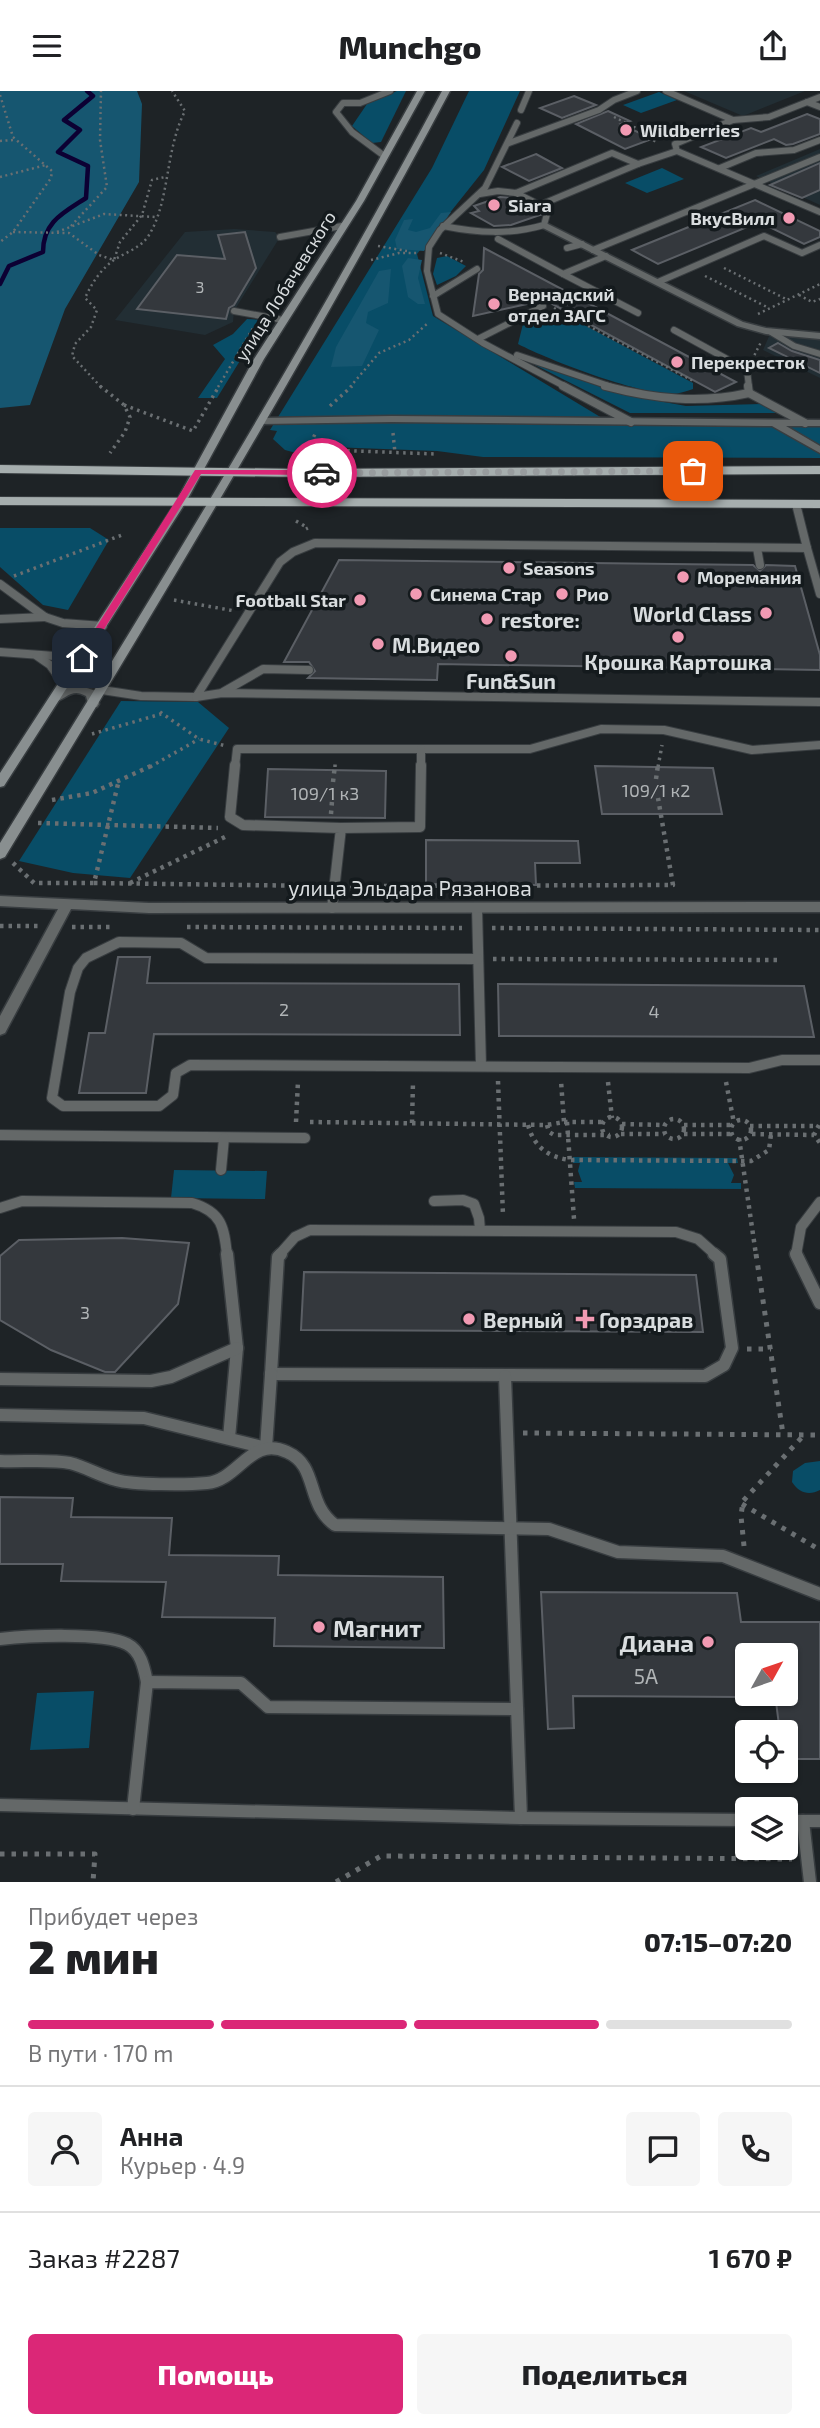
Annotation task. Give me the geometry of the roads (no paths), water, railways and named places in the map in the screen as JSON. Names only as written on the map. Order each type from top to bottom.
[{"type":"main road","name":"улица Лобачевского","points":[[0,783],[181,502],[216,434],[283,320],[360,201],[383,155],[421,91]]},
{"type":"main road","points":[[0,854],[215,502],[389,198],[446,91]]},
{"type":"main road","points":[[0,470],[820,470]]},
{"type":"main road","points":[[0,501],[820,504]]},
{"type":"street","points":[[544,225],[738,323],[769,332],[820,336]]},
{"type":"street","points":[[262,421],[321,419],[820,423]]},
{"type":"street","points":[[773,422],[820,450]]},
{"type":"street","points":[[55,698],[68,689],[82,689],[92,694],[93,704]]},
{"type":"street","name":"улица Эльдара Рязанова","points":[[0,901],[149,908],[820,907]]},
{"type":"street","points":[[0,1030],[67,905]]},
{"type":"lane","points":[[383,155],[352,132],[336,112],[343,103],[360,103],[390,91]]},
{"type":"lane","points":[[521,110],[528,91]]},
{"type":"lane","points":[[509,143],[599,110],[614,100],[637,91]]},
{"type":"lane","points":[[666,91],[733,120]]},
{"type":"lane","points":[[677,151],[675,144],[680,141],[733,120],[769,117],[820,97]]},
{"type":"lane","points":[[807,102],[820,107]]},
{"type":"lane","points":[[517,123],[509,143],[480,194],[443,226],[426,253],[428,277],[438,314],[480,341],[631,422]]},
{"type":"lane","points":[[720,168],[756,153],[794,150],[820,140]]},
{"type":"lane","points":[[540,205],[638,164],[677,151],[820,212]]},
{"type":"lane","points":[[516,193],[612,153],[638,164]]},
{"type":"lane","points":[[593,250],[820,157]]},
{"type":"lane","points":[[443,226],[486,234],[520,233],[544,225],[547,214],[540,205],[516,193],[498,191],[480,194]]},
{"type":"lane","points":[[280,237],[342,226]]},
{"type":"lane","points":[[657,282],[764,236],[802,253],[820,245]]},
{"type":"lane","points":[[498,239],[638,313]]},
{"type":"lane","points":[[567,248],[582,244]]},
{"type":"lane","points":[[563,274],[606,256]]},
{"type":"lane","points":[[433,296],[477,269]]},
{"type":"lane","points":[[480,341],[543,306]]},
{"type":"lane","points":[[234,311],[283,320]]},
{"type":"lane","points":[[674,330],[747,370],[749,393]]},
{"type":"lane","points":[[769,332],[801,350],[820,354]]},
{"type":"lane","points":[[480,341],[628,391],[687,403],[726,401],[749,393],[805,423]]},
{"type":"lane","points":[[796,504],[820,594]]},
{"type":"lane","points":[[196,697],[280,562],[293,552],[315,543],[807,548]]},
{"type":"lane","points":[[757,548],[760,565]]},
{"type":"lane","points":[[3,582],[45,617]]},
{"type":"lane","points":[[0,619],[45,617],[63,622],[103,626]]},
{"type":"lane","points":[[0,652],[82,658]]},
{"type":"lane","points":[[33,654],[50,665],[64,685]]},
{"type":"lane","points":[[222,692],[263,669],[309,670]]},
{"type":"lane","points":[[102,690],[141,696],[196,697],[222,692],[820,702]]},
{"type":"lane","points":[[421,749],[420,827],[243,827],[230,817],[236,749],[421,749],[530,750],[601,729],[664,730],[752,750],[820,745]]},
{"type":"lane","points":[[332,908],[341,828]]},
{"type":"lane","points":[[477,908],[481,1066]]},
{"type":"lane","points":[[478,959],[206,958],[196,955],[189,946],[181,943],[119,942],[83,961],[72,980],[52,1098],[63,1106],[159,1106],[173,1095],[176,1073],[185,1066],[757,1067],[782,1060],[820,1060]]},
{"type":"lane","points":[[0,1135],[305,1138]]},
{"type":"lane","points":[[221,1170],[224,1138]]},
{"type":"lane","points":[[0,1209],[22,1201],[192,1203],[206,1206],[222,1223],[225,1233],[237,1348],[229,1438]]},
{"type":"lane","points":[[435,1201],[467,1201],[475,1204],[480,1211],[480,1230]]},
{"type":"lane","points":[[820,1202],[800,1227],[796,1250],[796,1257],[820,1303]]},
{"type":"lane","points":[[266,1448],[270,1374],[278,1257],[295,1237],[310,1230],[676,1232],[687,1234],[708,1245],[720,1259],[732,1348],[728,1359],[716,1371],[692,1377],[270,1374]]},
{"type":"lane","points":[[0,1379],[151,1381],[171,1377],[237,1348]]},
{"type":"lane","points":[[505,1376],[521,1818]]},
{"type":"lane","points":[[0,1415],[137,1417],[171,1423],[266,1448],[281,1449],[299,1459],[307,1469],[316,1508],[327,1521],[335,1525],[555,1530],[618,1552],[717,1555],[820,1594]]},
{"type":"lane","points":[[0,1461],[69,1463],[118,1482],[209,1483],[224,1479],[242,1459],[266,1448]]},
{"type":"lane","points":[[0,1639],[114,1639],[136,1652],[147,1682],[133,1809]]},
{"type":"lane","points":[[147,1682],[241,1683],[252,1690],[259,1703],[268,1707],[517,1709]]},
{"type":"lane","points":[[0,1805],[521,1818],[735,1820]]},
{"type":"lane","points":[[798,1821],[820,1821]]},
{"type":"lane","points":[[803,1821],[810,1882]]},
{"type":"waterway","points":[[0,284],[9,266],[43,252],[46,233],[56,219],[86,198],[88,166],[58,152],[80,130],[64,120],[93,96],[87,91]]},
{"type":"place","name":"Wildberries","points":[[626,130]]},
{"type":"place","name":"Siara","points":[[494,205]]},
{"type":"place","name":"ВкусВилл","points":[[789,218]]},
{"type":"place","name":"Вернадский отдел ЗАГС","points":[[494,304]]},
{"type":"place","name":"Перекресток","points":[[677,362]]},
{"type":"place","name":"Seasons","points":[[509,568]]},
{"type":"place","name":"Моремания","points":[[683,577]]},
{"type":"place","name":"Синема Стар","points":[[416,594]]},
{"type":"place","name":"Рио","points":[[562,594]]},
{"type":"place","name":"Football Star","points":[[360,600]]},
{"type":"place","name":"World Class","points":[[766,613]]},
{"type":"place","name":"restore:","points":[[487,619]]},
{"type":"place","name":"Крошка Картошка","points":[[678,637]]},
{"type":"place","name":"М.Видео","points":[[378,644]]},
{"type":"place","name":"Fun&Sun","points":[[511,656]]},
{"type":"place","name":"Верный","points":[[469,1319]]},
{"type":"place","name":"Горздрав","points":[[585,1319]]},
{"type":"place","name":"Магнит","points":[[319,1627]]},
{"type":"place","name":"Диана","points":[[708,1642]]}]
